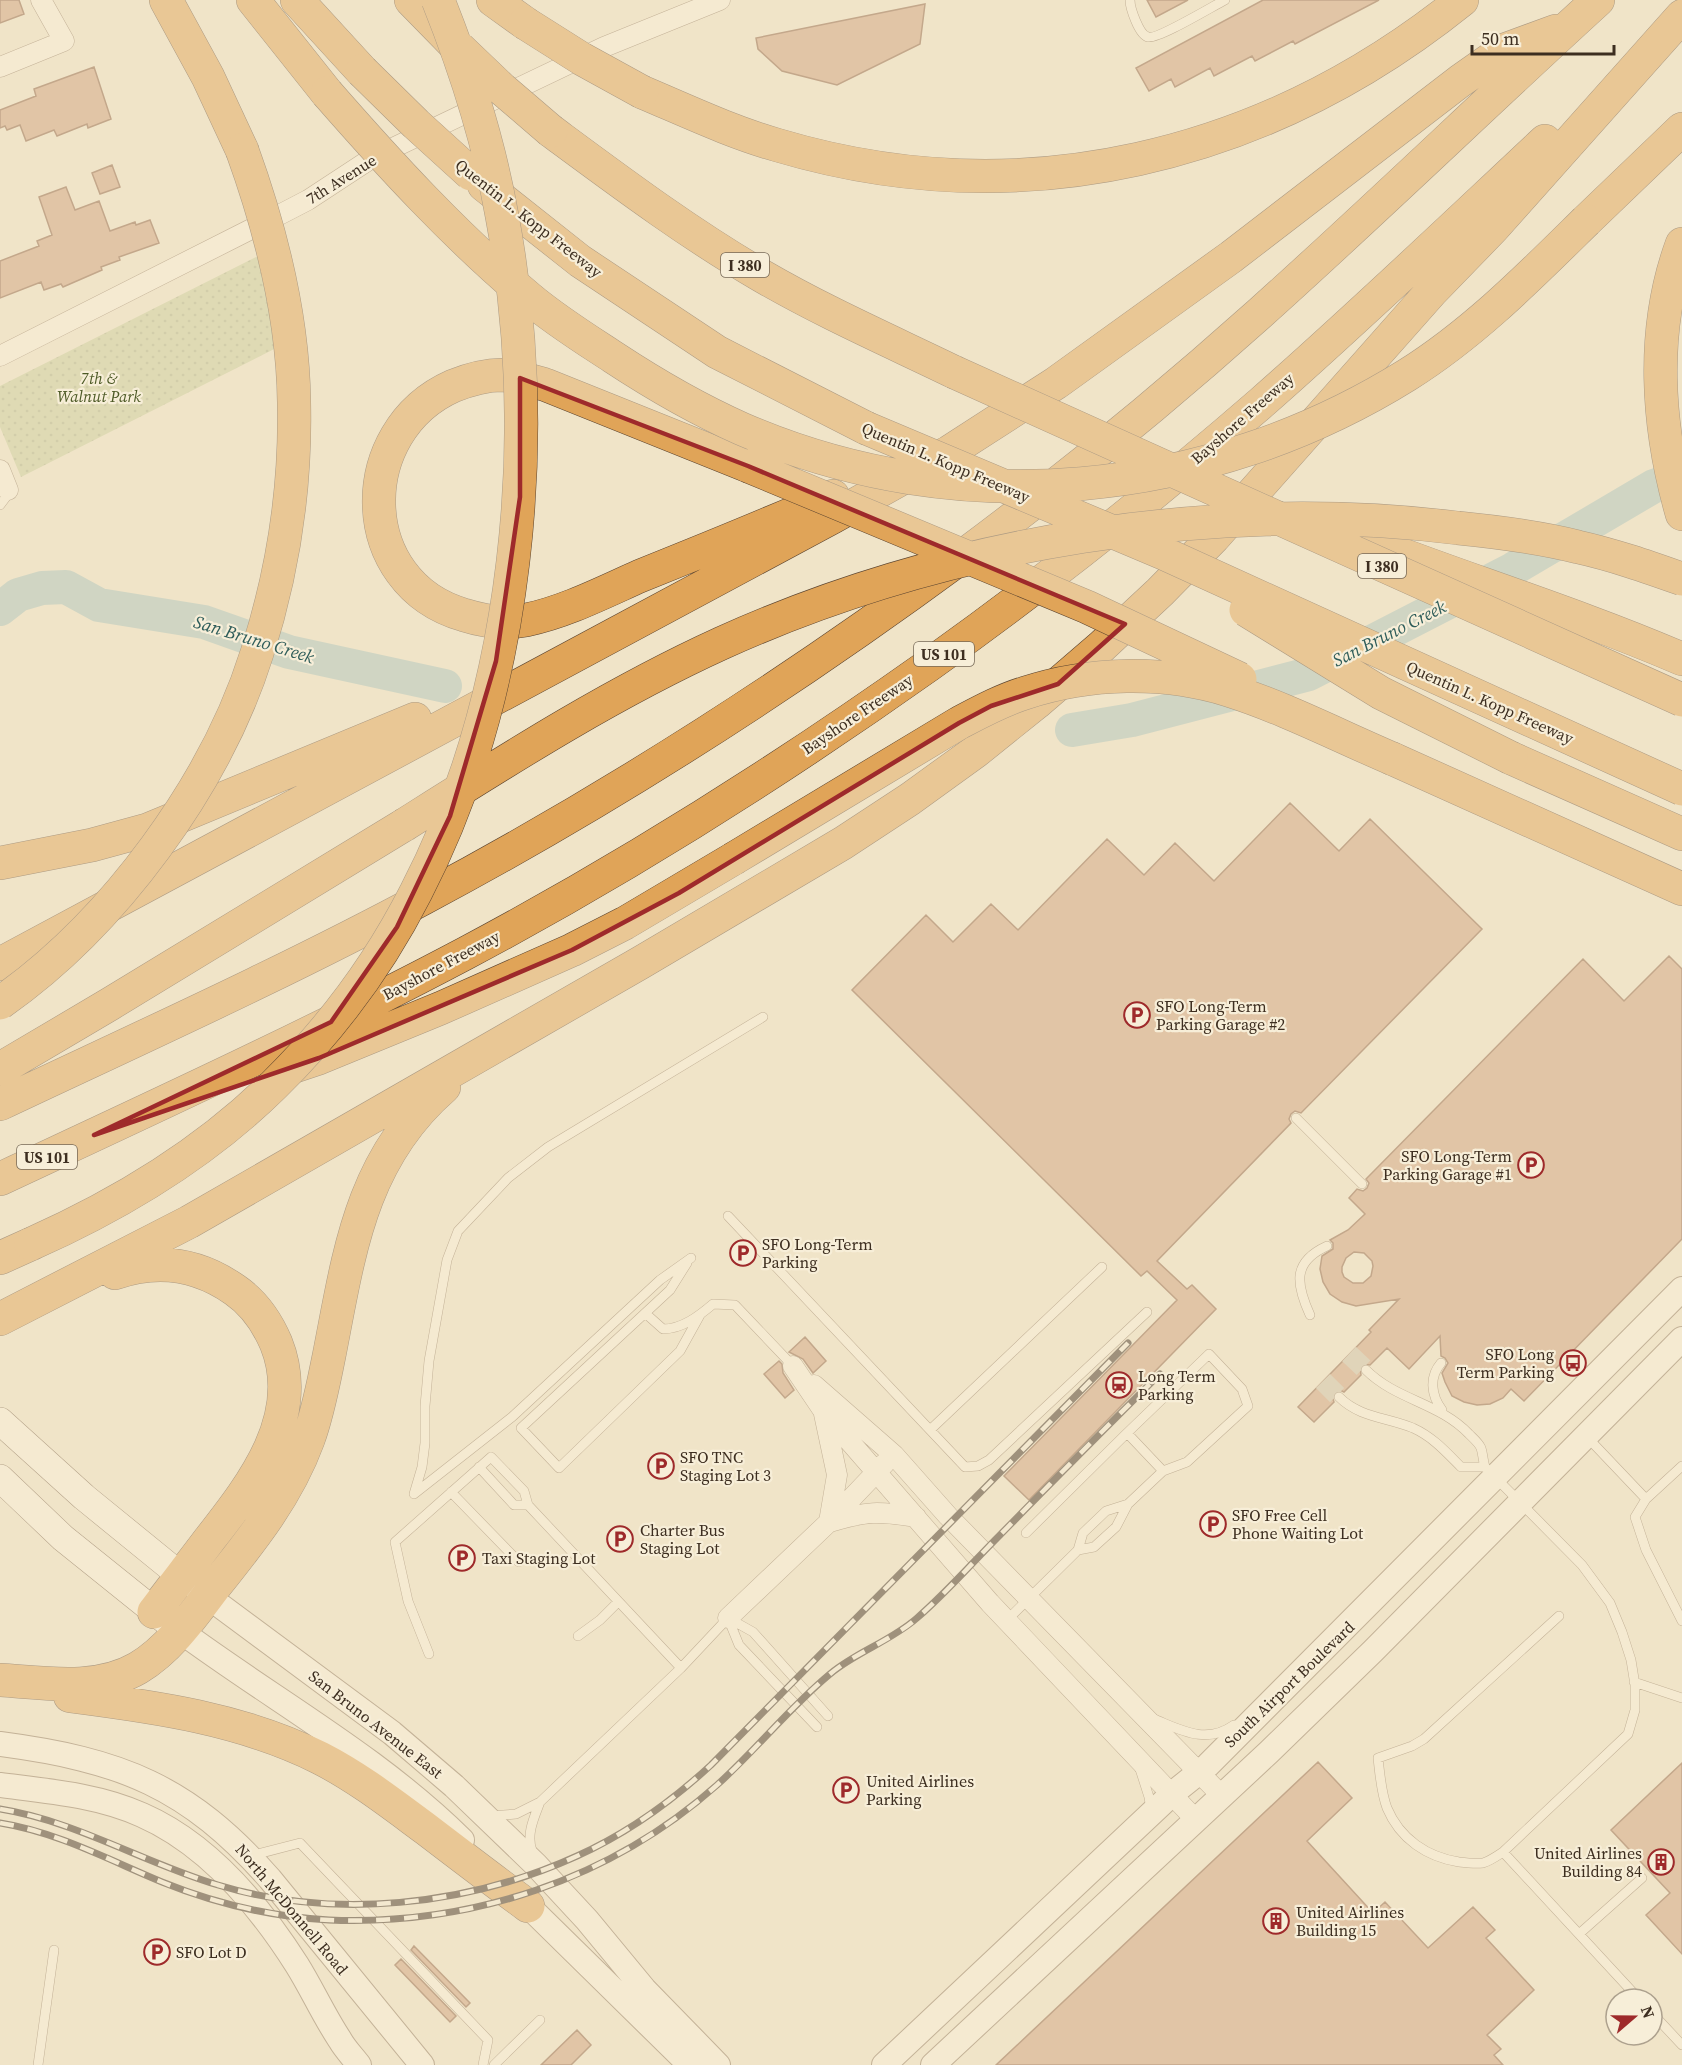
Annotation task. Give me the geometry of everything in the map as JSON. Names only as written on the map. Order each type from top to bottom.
[{"type":"highway","points":[[0,1003],[57,957],[102,913],[143,864],[178,814],[211,759],[237,704],[256,654],[275,588],[287,528],[293,464],[294,401],[289,334],[278,271],[264,212],[242,150],[208,77],[166,0]]},
{"type":"highway","points":[[253,0],[327,93],[397,171],[484,258],[531,300],[638,374],[690,404],[744,430],[808,453],[869,470],[931,480],[995,486],[1045,486],[1123,480],[1183,469],[1232,455],[1305,429],[1356,405],[1401,378],[1461,336],[1511,294],[1682,129]]},
{"type":"highway","name":"Quentin L. Kopp Freeway","points":[[297,0],[362,71],[471,174],[580,261],[717,352],[866,428],[1163,553],[1682,789]]},
{"type":"highway","name":"I 380","points":[[411,0],[502,89],[552,131],[653,206],[763,277],[954,372],[1682,700]]},
{"type":"highway","points":[[0,1258],[108,1208],[178,1164],[242,1115],[300,1058],[356,989],[397,927],[434,855],[464,777],[496,661],[511,579],[520,497],[522,416],[514,294],[502,214],[472,94],[438,0]]},
{"type":"highway","points":[[493,0],[582,59],[642,92],[711,122],[777,145],[834,159],[946,175],[1004,176],[1058,172],[1114,164],[1199,143],[1249,126],[1292,108],[1365,70],[1402,46],[1462,0]]},
{"type":"highway","points":[[0,1104],[280,972],[426,898],[641,773],[827,652],[996,531],[1170,392],[1291,285],[1598,0]]},
{"type":"highway","points":[[0,1321],[189,1222],[783,879],[910,799],[984,745],[1101,647],[1214,537],[1431,292],[1493,228],[1682,15]]},
{"type":"highway","name":"Bayshore Freeway","points":[[0,1179],[345,1015],[459,957],[542,911],[761,778],[932,663],[1100,536],[1258,405],[1682,15]]},
{"type":"highway","points":[[0,964],[894,484],[999,421],[1108,346],[1231,257],[1460,81],[1504,50],[1570,25]]},
{"type":"highway","points":[[1682,244],[1668,297],[1661,345],[1660,391],[1664,436],[1682,514]]},
{"type":"highway","points":[[1108,346],[974,425],[862,483],[585,599],[526,620],[476,619],[452,612],[428,600],[411,585],[397,566],[386,543],[380,520],[378,495],[382,469],[392,445],[420,406],[439,393],[481,377],[501,375],[524,378],[748,466],[1007,573],[1230,674],[1393,759]]},
{"type":"highway","points":[[1083,429],[1427,565],[1682,659]]},
{"type":"highway","points":[[0,1069],[110,1005],[404,825],[552,731],[608,699],[724,642],[786,617],[917,574],[988,555],[1134,529],[1277,518],[1392,521],[1498,532],[1576,546],[1682,579]]},
{"type":"highway","points":[[1163,553],[1194,579],[1381,693],[1510,758],[1682,834]]},
{"type":"highway","points":[[94,1135],[319,1058],[514,977],[625,923],[958,723],[991,706],[1024,693],[1074,681],[1127,676],[1158,677],[1228,690],[1393,759],[1682,889]]},
{"type":"highway","points":[[0,863],[81,847],[147,830],[422,717],[503,693]]},
{"type":"highway","points":[[167,1621],[208,1596],[271,1513],[292,1477],[308,1441],[322,1388],[350,1251],[360,1216],[370,1187],[385,1160],[417,1114],[446,1086],[486,1056],[568,1004]]},
{"type":"highway","points":[[0,1321],[114,1273],[143,1265],[165,1264],[192,1268],[215,1278],[247,1299],[265,1321],[278,1348],[283,1370],[284,1394],[279,1426],[269,1453],[225,1520],[181,1576],[167,1621],[147,1662],[130,1672],[111,1678],[72,1684],[0,1680]]},
{"type":"highway","points":[[0,1685],[140,1705],[192,1715],[246,1729],[299,1749],[370,1787],[528,1906]]},
{"type":"main road","name":"San Bruno Avenue East","points":[[0,1421],[84,1497],[181,1576]]},
{"type":"main road","name":"San Bruno Avenue East","points":[[0,1478],[63,1538],[167,1621]]},
{"type":"street","points":[[0,67],[64,42],[41,0]]},
{"type":"street","name":"7th Avenue","points":[[0,356],[308,200],[372,158],[604,47],[720,0]]},
{"type":"street","points":[[0,470],[4,497]]},
{"type":"street","name":"South Airport Boulevard","points":[[884,2065],[1199,1772],[1289,1685],[1490,1472],[1682,1289]]},
{"type":"street","name":"South Airport Boulevard","points":[[933,2065],[1222,1796],[1373,1651],[1682,1339]]},
{"type":"street","points":[[793,1366],[824,1412],[1006,1621],[1196,1820]]},
{"type":"street","points":[[793,1366],[894,1455],[948,1516],[1222,1796]]},
{"type":"street","points":[[824,1412],[837,1475],[829,1522]]},
{"type":"street","points":[[728,1618],[829,1522],[894,1455]]},
{"type":"street","points":[[829,1522],[857,1514],[884,1511],[916,1517]]},
{"type":"street","name":"San Bruno Avenue East","points":[[181,1576],[406,1745],[487,1816],[536,1865],[587,1920],[644,1989],[718,2065]]},
{"type":"street","name":"San Bruno Avenue East","points":[[167,1621],[381,1769],[451,1829],[684,2060]]},
{"type":"street","name":"North McDonnell Road","points":[[0,1744],[76,1757],[136,1775],[176,1796],[215,1824],[250,1856],[422,2065]]},
{"type":"street","name":"North McDonnell Road","points":[[0,1785],[69,1795],[124,1808],[158,1823],[194,1846],[228,1877],[262,1916],[297,1964],[340,2041],[359,2065]]},
{"type":"lane","points":[[1130,0],[1141,31],[1145,37],[1149,38],[1225,0]]},
{"type":"lane","points":[[700,1315],[680,1351],[559,1468],[521,1428],[670,1290],[691,1258],[660,1280],[512,1417],[414,1494],[422,1467],[425,1443],[425,1406],[429,1361],[447,1260],[458,1231],[508,1178],[548,1147],[763,1017]]},
{"type":"lane","points":[[1296,1118],[1362,1184]]},
{"type":"lane","points":[[728,1216],[965,1467],[978,1466],[990,1460],[1147,1312]]},
{"type":"lane","points":[[1310,1315],[1301,1296],[1299,1276],[1311,1253],[1327,1246]]},
{"type":"lane","points":[[930,1430],[1102,1267]]},
{"type":"lane","points":[[645,1313],[663,1329],[674,1329],[700,1315],[713,1304],[735,1305],[793,1366]]},
{"type":"lane","points":[[1026,1533],[1209,1354],[1242,1389],[1248,1406],[1186,1462],[1163,1471],[1128,1504],[1116,1527],[1094,1547],[1078,1550]]},
{"type":"lane","points":[[1441,1363],[1434,1373],[1433,1389],[1437,1402],[1445,1414]]},
{"type":"lane","points":[[1366,1370],[1389,1388],[1445,1414],[1462,1426],[1480,1446],[1490,1472],[1582,1565],[1610,1603],[1625,1641],[1634,1682],[1635,1710],[1628,1734],[1503,1852],[1481,1863],[1468,1863],[1432,1855],[1415,1845],[1399,1829],[1388,1810],[1381,1789],[1378,1758],[1412,1746],[1424,1739],[1559,1616]]},
{"type":"lane","points":[[1339,1397],[1353,1409],[1423,1433],[1461,1467],[1490,1472]]},
{"type":"lane","points":[[1127,1433],[1163,1471]]},
{"type":"lane","points":[[1586,1436],[1646,1499]]},
{"type":"lane","points":[[429,1654],[408,1601],[395,1542],[491,1456],[524,1491],[528,1505],[681,1668]]},
{"type":"lane","points":[[1682,1466],[1646,1499],[1635,1517],[1646,1550],[1682,1621]]},
{"type":"lane","points":[[479,1467],[514,1505],[528,1505]]},
{"type":"lane","points":[[451,1492],[519,1562]]},
{"type":"lane","points":[[1006,1621],[1078,1550],[1083,1533],[1106,1511],[1128,1504]]},
{"type":"lane","points":[[578,1636],[600,1620],[618,1602]]},
{"type":"lane","points":[[487,1816],[516,1814],[540,1802],[681,1668],[728,1618]]},
{"type":"lane","points":[[728,1618],[753,1632],[828,1716]]},
{"type":"lane","points":[[728,1618],[739,1645],[817,1727]]},
{"type":"lane","points":[[1634,1682],[1682,1698]]},
{"type":"lane","points":[[1144,1715],[1181,1732],[1195,1735],[1214,1733],[1227,1730],[1289,1685]]},
{"type":"lane","points":[[1127,1746],[1143,1772],[1151,1815]]},
{"type":"lane","points":[[536,1865],[529,1842],[532,1823],[540,1802]]},
{"type":"lane","points":[[250,1856],[300,1843],[488,2040],[483,2065]]},
{"type":"lane","points":[[1503,1852],[1628,1987]]},
{"type":"lane","points":[[1579,1934],[1642,1878]]},
{"type":"lane","points":[[38,2065],[54,1950]]},
{"type":"lane","points":[[494,2065],[540,2020]]},
{"type":"lane","points":[[1664,2026],[1682,2045]]},
{"type":"highlighted area","points":[[520,378],[748,466],[1125,624],[1058,684],[991,706],[959,723],[679,893],[572,950],[319,1058],[94,1135],[331,1022],[397,927],[450,816],[496,661],[520,497]]},
{"type":"green space","name":"7th & Walnut Park","points":[[282,244],[290,341],[21,477],[0,427],[0,386]]},
{"type":"building","points":[[0,0],[19,0],[24,14],[0,23]]},
{"type":"building","points":[[1147,0],[1188,0],[1156,17]]},
{"type":"building","points":[[1263,0],[1379,0],[1295,44],[1293,41],[1255,61],[1252,56],[1214,76],[1210,68],[1175,87],[1171,79],[1149,91],[1136,68]]},
{"type":"building","points":[[925,4],[920,44],[837,85],[782,71],[758,49],[756,38]]},
{"type":"building","points":[[94,67],[111,119],[88,128],[87,124],[57,136],[54,130],[26,141],[20,125],[7,130],[5,126],[0,128],[0,110],[36,96],[34,89]]},
{"type":"building","points":[[112,165],[120,187],[100,194],[92,173]]},
{"type":"building","points":[[66,187],[75,210],[99,201],[110,231],[135,222],[136,225],[150,220],[159,243],[119,257],[120,260],[101,267],[102,270],[63,287],[61,284],[44,290],[41,282],[0,298],[0,261],[39,246],[37,241],[52,235],[39,197]]},
{"type":"building","name":"SFO Long-Term Parking Garage #2","points":[[1290,803],[1339,851],[1370,819],[1482,929],[1301,1113],[1295,1111],[1291,1114],[1289,1119],[1291,1123],[1157,1261],[1187,1289],[1192,1285],[1216,1309],[1029,1500],[1004,1476],[1177,1300],[1147,1271],[1141,1276],[852,990],[926,915],[953,942],[991,904],[1018,930],[1107,839],[1144,875],[1175,843],[1214,881]]},
{"type":"building","name":"SFO Long-Term Parking Garage #1","points":[[1669,956],[1682,969],[1682,1239],[1524,1401],[1511,1389],[1503,1398],[1490,1404],[1477,1405],[1452,1396],[1442,1373],[1448,1363],[1441,1356],[1440,1336],[1409,1369],[1387,1348],[1370,1365],[1363,1364],[1360,1368],[1361,1375],[1344,1392],[1340,1390],[1334,1392],[1332,1396],[1334,1402],[1314,1422],[1298,1407],[1371,1332],[1369,1330],[1399,1299],[1356,1306],[1342,1302],[1330,1294],[1323,1282],[1320,1269],[1322,1256],[1333,1249],[1333,1243],[1330,1240],[1348,1230],[1365,1214],[1349,1198],[1357,1189],[1363,1191],[1367,1188],[1369,1183],[1366,1179],[1583,959],[1624,1001]],"holes":[[[1354,1252],[1364,1253],[1372,1261],[1371,1276],[1363,1283],[1353,1283],[1344,1277],[1342,1267],[1346,1258]]]},
{"type":"building","points":[[805,1337],[826,1361],[813,1373],[803,1359],[789,1352]]},
{"type":"building","points":[[779,1361],[782,1364],[783,1373],[794,1390],[785,1398],[764,1374]]},
{"type":"building","name":"United Airlines Building 15","points":[[1318,1762],[1352,1798],[1307,1841],[1373,1913],[1385,1902],[1428,1948],[1473,1907],[1495,1930],[1486,1938],[1534,1990],[1487,2035],[1501,2049],[1494,2055],[1503,2065],[996,2065]]},
{"type":"building","name":"United Airlines Building 84","points":[[1682,1763],[1682,1954],[1646,1915],[1670,1893],[1611,1830]]},
{"type":"building","points":[[414,1946],[470,2003],[466,2007],[411,1950]]},
{"type":"building","points":[[401,1959],[456,2016],[450,2022],[395,1965]]},
{"type":"building","points":[[577,2030],[591,2045],[571,2065],[541,2065]]},
{"type":"waterway","name":"San Bruno Creek","points":[[1072,730],[1132,720],[1309,674],[1513,569],[1654,486],[1682,476]]},
{"type":"waterway","name":"San Bruno Creek","points":[[0,609],[18,595],[42,588],[66,587],[99,605],[204,622],[289,652],[445,686]]},
{"type":"tunnel","points":[[1349,1354],[1366,1370]]},
{"type":"tunnel","points":[[1323,1381],[1339,1397]]},
{"type":"railway","points":[[0,1809],[56,1823],[163,1866],[218,1885],[262,1896],[308,1902],[354,1904],[400,1902],[446,1896],[491,1887],[577,1856],[613,1838],[648,1816],[711,1765],[1128,1343]]},
{"type":"railway","points":[[0,1823],[62,1840],[162,1882],[202,1896],[244,1908],[287,1916],[329,1920],[382,1920],[435,1915],[486,1905],[536,1890],[585,1871],[632,1847],[676,1818],[717,1785],[830,1674],[907,1626],[928,1608],[1160,1374]]},
{"type":"place","name":"SFO Long-Term Parking Garage #2","points":[[1137,1015]]},
{"type":"place","name":"SFO Long-Term Parking Garage #1","points":[[1531,1165]]},
{"type":"place","name":"SFO Long-Term Parking","points":[[743,1253]]},
{"type":"place","name":"SFO Long Term Parking","points":[[1573,1363]]},
{"type":"place","name":"Long Term Parking","points":[[1119,1385]]},
{"type":"place","name":"SFO TNC Staging Lot 3","points":[[661,1466]]},
{"type":"place","name":"SFO Free Cell Phone Waiting Lot","points":[[1213,1524]]},
{"type":"place","name":"Charter Bus Staging Lot","points":[[620,1539]]},
{"type":"place","name":"Taxi Staging Lot","points":[[462,1558]]},
{"type":"place","name":"United Airlines Parking","points":[[846,1790]]},
{"type":"place","name":"United Airlines Building 84","points":[[1661,1862]]},
{"type":"place","name":"United Airlines Building 15","points":[[1276,1921]]},
{"type":"place","name":"SFO Lot D","points":[[157,1952]]}]
